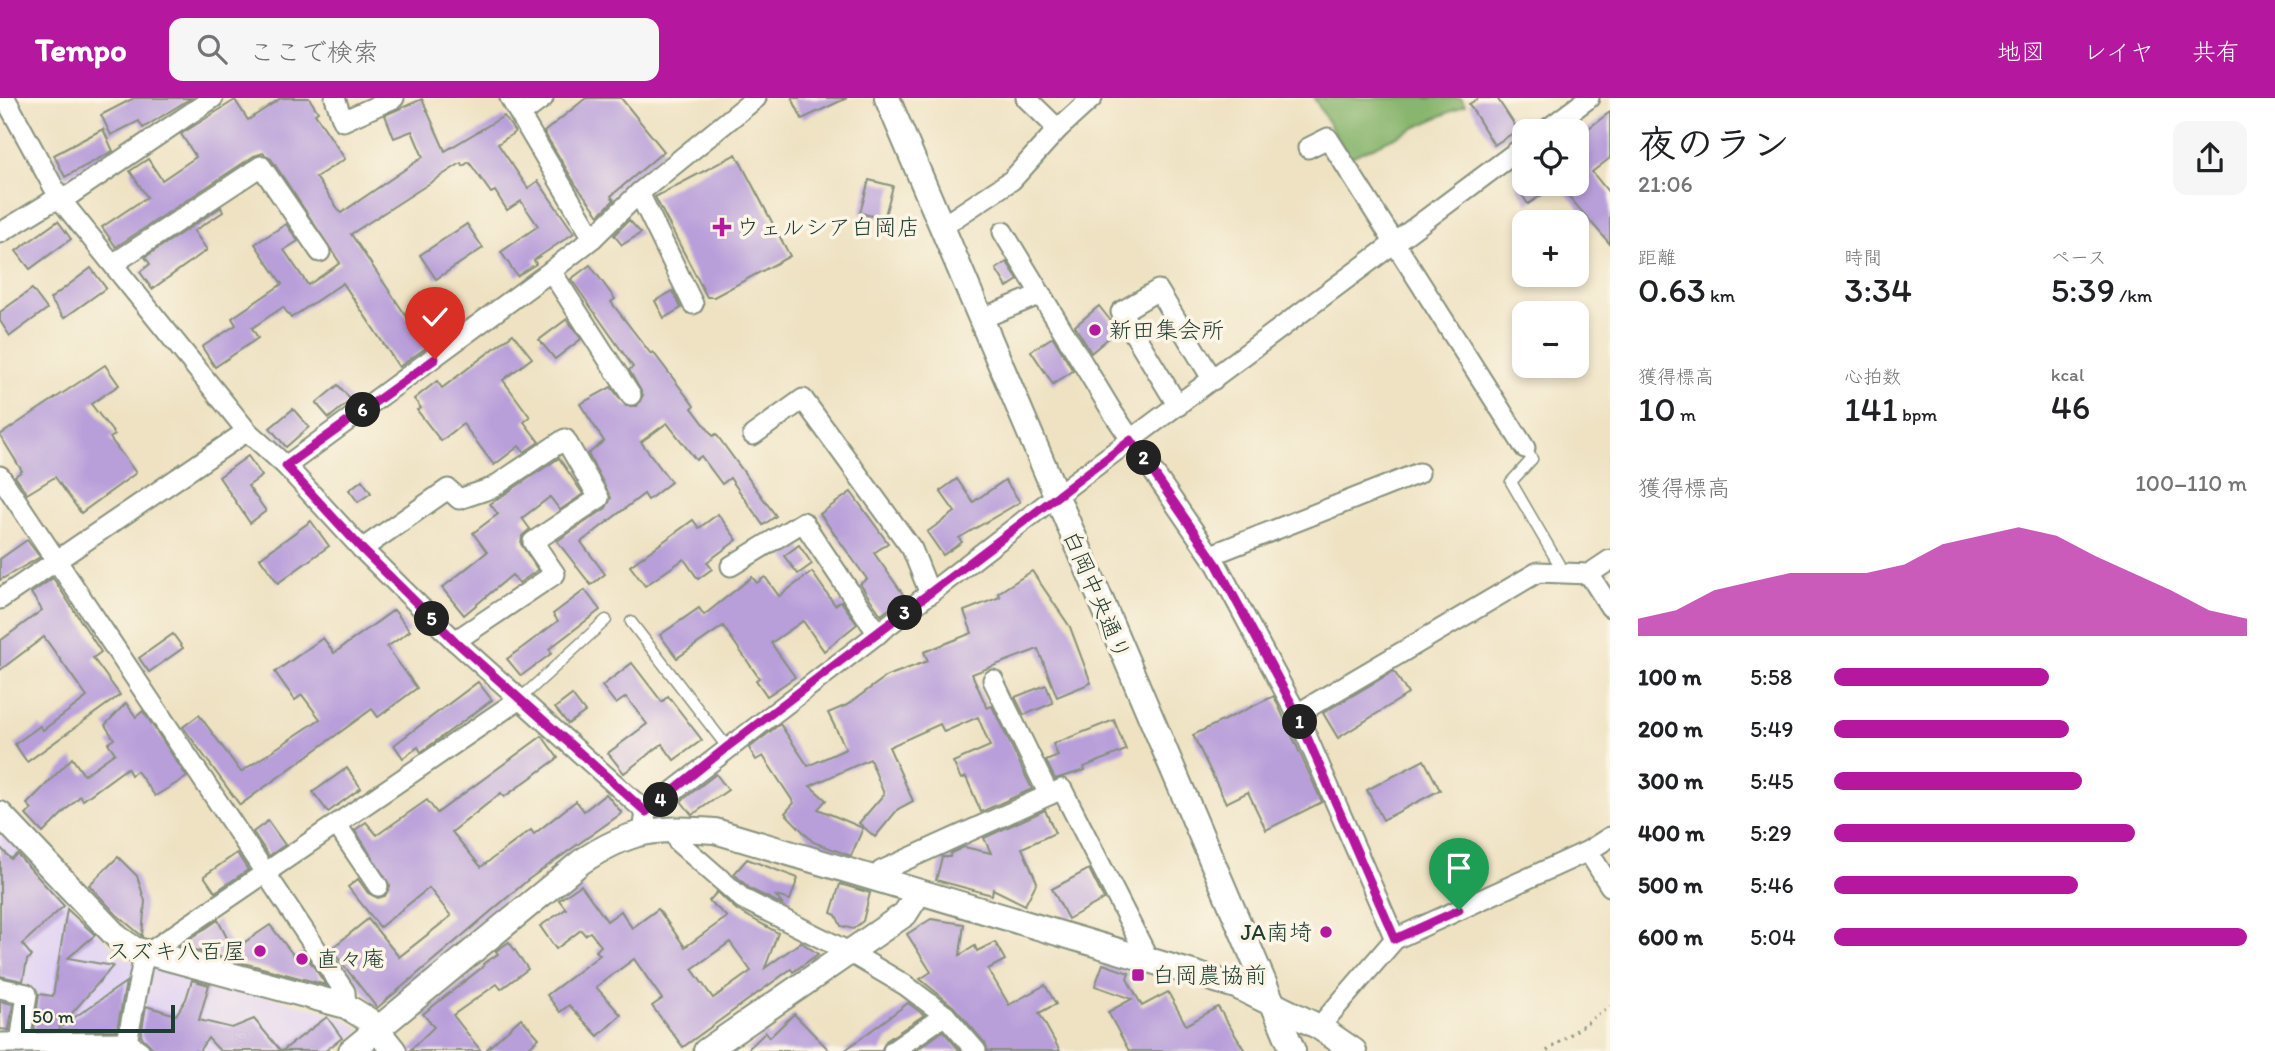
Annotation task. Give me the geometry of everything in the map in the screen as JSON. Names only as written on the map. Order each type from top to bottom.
[{"type":"street","points":[[5,98],[60,199],[247,431],[286,466],[362,549],[455,641],[521,698],[644,822],[673,828],[715,831],[1236,986],[1319,1027],[1354,1051]]},
{"type":"street","points":[[335,98],[343,121],[394,98]]},
{"type":"street","points":[[543,98],[515,106],[593,238]]},
{"type":"street","points":[[286,466],[551,271],[593,238],[639,193],[756,98]]},
{"type":"street","name":"白岡中央通り","points":[[887,98],[1272,1002],[1289,1049]]},
{"type":"street","points":[[1026,98],[1058,128]]},
{"type":"street","points":[[941,227],[1012,180],[1058,128],[1092,98]]},
{"type":"street","points":[[1561,119],[1589,98]]},
{"type":"street","points":[[0,233],[60,199],[202,101]]},
{"type":"street","points":[[1308,148],[1328,138],[1525,448]]},
{"type":"street","points":[[351,1051],[581,862],[644,822],[727,747],[1055,497],[1512,155]]},
{"type":"street","points":[[113,264],[261,166],[320,252]]},
{"type":"street","points":[[639,193],[693,304]]},
{"type":"street","points":[[1003,232],[1131,440],[1211,555],[1297,714],[1395,939]]},
{"type":"street","points":[[551,271],[631,395]]},
{"type":"street","points":[[1178,406],[1121,312],[1158,290],[1213,380]]},
{"type":"street","points":[[980,320],[1041,293]]},
{"type":"street","points":[[753,435],[803,399],[912,549],[930,594]]},
{"type":"street","points":[[0,599],[247,431]]},
{"type":"street","points":[[362,549],[448,489],[459,499],[492,488],[565,439],[599,498],[533,542],[555,575],[455,641]]},
{"type":"street","points":[[1211,555],[1419,473]]},
{"type":"street","points":[[0,475],[345,992],[345,1006]]},
{"type":"street","points":[[731,566],[803,522],[878,634]]},
{"type":"street","points":[[1297,714],[1538,572],[1589,575],[1610,560]]},
{"type":"street","points":[[1589,575],[1610,607]]},
{"type":"street","points":[[993,680],[1049,796]]},
{"type":"street","points":[[0,988],[27,994],[10,1043],[129,1048],[142,965],[148,953],[521,698]]},
{"type":"street","points":[[878,879],[881,871],[1062,789],[1149,960]]},
{"type":"street","points":[[0,814],[118,938],[134,949],[345,1006],[363,1015],[394,1051]]},
{"type":"street","points":[[337,825],[378,886]]},
{"type":"street","points":[[673,828],[678,842],[743,899],[849,952],[905,985],[945,1015],[976,1051]]},
{"type":"street","points":[[1319,1027],[1395,939],[1588,851],[1610,837]]},
{"type":"street","points":[[1588,851],[1610,886]]},
{"type":"street","points":[[706,1051],[905,914],[919,892]]},
{"type":"street","points":[[893,1051],[945,1015]]},
{"type":"lane","points":[[1525,448],[1532,459],[1511,482],[1564,573]]},
{"type":"lane","points":[[521,698],[606,620]]},
{"type":"lane","points":[[631,622],[727,747]]},
{"type":"path","points":[[1547,1051],[1610,1006]]},
{"type":"shaded area","points":[[0,831],[123,958],[319,1010],[343,1018],[361,1030],[334,1051],[0,1051]]},
{"type":"green space","points":[[1314,98],[1461,98],[1465,105],[1349,158]]},
{"type":"building","points":[[134,98],[191,98],[143,128],[139,121],[111,135],[101,115]]},
{"type":"building","points":[[281,98],[309,98],[318,112],[315,114],[345,159],[316,177],[341,213],[423,157],[412,131],[394,138],[385,115],[422,99],[445,151],[504,116],[515,132],[498,144],[528,188],[538,181],[574,233],[534,260],[536,264],[517,276],[501,252],[538,226],[521,201],[507,210],[495,191],[491,193],[469,162],[463,166],[461,163],[351,234],[427,347],[399,367],[343,283],[291,318],[283,307],[252,328],[258,338],[215,367],[202,347],[236,325],[232,318],[282,284],[255,244],[286,224],[298,241],[284,250],[308,285],[340,263],[271,159],[263,153],[254,156],[116,247],[102,227],[147,197],[130,171],[148,159],[162,180],[196,157],[181,134],[235,100],[248,120]]},
{"type":"building","points":[[586,98],[621,98],[664,151],[611,196],[614,200],[599,215],[576,185],[544,132]]},
{"type":"building","points":[[792,98],[847,98],[802,119]]},
{"type":"building","points":[[1479,98],[1497,98],[1512,121],[1512,134],[1494,145],[1469,104]]},
{"type":"building","points":[[1610,112],[1610,158],[1592,172],[1610,194],[1610,244],[1589,220],[1589,210],[1581,210],[1568,196],[1589,196],[1589,128]]},
{"type":"building","points":[[103,129],[113,151],[65,177],[54,155]]},
{"type":"building","name":"ウェルシア白岡店","points":[[736,154],[790,256],[714,297],[707,297],[655,197]]},
{"type":"building","points":[[869,180],[893,186],[884,219],[860,213]]},
{"type":"building","points":[[1523,196],[1540,196],[1528,204]]},
{"type":"building","points":[[221,207],[223,212],[194,231],[207,250],[152,289],[140,272],[150,264],[145,257]]},
{"type":"building","points":[[629,220],[641,233],[622,245],[614,235]]},
{"type":"building","points":[[58,221],[71,239],[30,269],[16,251]]},
{"type":"building","points":[[467,224],[483,248],[436,279],[420,255]]},
{"type":"building","points":[[1007,262],[1018,280],[1007,287],[996,269]]},
{"type":"building","points":[[590,265],[615,299],[611,302],[651,354],[653,352],[713,436],[716,434],[776,516],[763,525],[730,478],[722,484],[701,456],[696,460],[667,423],[641,442],[671,482],[648,500],[644,494],[581,542],[605,574],[591,585],[557,541],[606,508],[611,498],[588,454],[604,441],[580,404],[611,387],[626,406],[637,406],[643,395],[629,370],[633,367],[571,279]]},
{"type":"building","points":[[91,268],[106,288],[64,318],[50,299]]},
{"type":"building","points":[[32,289],[47,309],[10,336],[0,321],[0,312]]},
{"type":"building","points":[[673,291],[681,308],[664,318],[655,301]]},
{"type":"building","points":[[1099,306],[1118,330],[1091,353],[1075,326]]},
{"type":"building","points":[[567,319],[581,339],[555,359],[539,340]]},
{"type":"building","points":[[513,334],[532,358],[503,380],[530,417],[524,422],[539,442],[524,452],[519,446],[494,465],[463,424],[441,441],[417,410],[421,408],[414,399],[437,381],[442,388]]},
{"type":"building","points":[[1053,337],[1073,371],[1053,384],[1031,351]]},
{"type":"building","points":[[105,365],[119,385],[91,404],[115,435],[110,438],[136,473],[81,513],[55,477],[27,494],[15,476],[22,471],[0,435]]},
{"type":"building","points":[[338,385],[351,400],[329,418],[316,403]]},
{"type":"building","points":[[293,409],[309,427],[286,447],[270,428]]},
{"type":"building","points":[[248,456],[262,476],[248,486],[266,511],[250,523],[219,477]]},
{"type":"building","points":[[559,458],[583,494],[560,510],[550,497],[522,518],[530,529],[522,536],[521,544],[538,570],[519,583],[512,575],[464,615],[442,588],[487,552],[473,533],[498,514],[490,504]]},
{"type":"building","points":[[957,479],[973,502],[1005,480],[1020,502],[959,538],[962,542],[943,555],[927,532],[955,512],[940,491]]},
{"type":"building","points":[[362,480],[371,493],[358,502],[349,490]]},
{"type":"building","points":[[851,492],[888,543],[874,553],[905,597],[881,615],[860,584],[867,579],[820,514]]},
{"type":"building","points":[[718,514],[737,540],[707,562],[712,569],[698,579],[684,559],[645,586],[630,566],[693,520],[699,528]]},
{"type":"building","points":[[311,521],[329,546],[278,583],[260,558]]},
{"type":"building","points":[[27,540],[40,557],[0,580],[0,559]]},
{"type":"building","points":[[799,545],[812,564],[798,574],[784,556]]},
{"type":"building","points":[[1032,571],[1070,627],[1091,683],[1057,697],[1038,649],[972,674],[987,708],[992,706],[1032,789],[981,812],[966,777],[961,779],[953,762],[990,746],[978,717],[944,732],[940,724],[889,747],[913,801],[898,809],[875,837],[859,823],[884,794],[870,759],[810,786],[826,800],[818,809],[863,828],[851,856],[813,842],[785,813],[794,803],[763,756],[756,760],[749,748],[780,724],[808,766],[846,749],[828,713],[847,705],[887,676],[928,661],[924,652],[972,633],[964,611],[1000,597],[998,593]]},
{"type":"building","points":[[812,572],[835,605],[841,601],[857,624],[824,651],[803,621],[771,643],[795,677],[767,696],[756,680],[759,678],[723,626],[677,658],[660,635],[699,608],[704,615],[752,577],[757,583],[765,577],[779,596]]},
{"type":"building","points":[[53,578],[101,652],[93,658],[120,695],[27,762],[15,744],[40,726],[43,730],[87,697],[44,637],[0,670],[0,641],[42,610],[31,593]]},
{"type":"building","points":[[585,590],[600,610],[549,649],[552,653],[521,676],[507,659],[558,621],[553,614]]},
{"type":"building","points":[[394,610],[410,631],[387,647],[417,688],[378,717],[372,709],[240,805],[183,727],[199,715],[241,772],[320,719],[302,695],[295,700],[275,672],[323,638],[334,653]]},
{"type":"building","points":[[173,634],[183,648],[149,672],[139,658]]},
{"type":"building","points":[[632,663],[662,702],[668,696],[702,740],[674,760],[662,744],[624,773],[608,753],[647,724],[626,697],[616,704],[602,686]]},
{"type":"building","points":[[1394,671],[1408,694],[1338,738],[1323,713]]},
{"type":"building","points":[[478,682],[492,700],[421,752],[418,747],[403,758],[394,745]]},
{"type":"building","points":[[1046,685],[1053,703],[1024,715],[1015,697]]},
{"type":"building","points":[[572,695],[585,712],[568,724],[555,708]]},
{"type":"building","points":[[1274,696],[1322,802],[1266,830],[1248,792],[1226,803],[1193,735]]},
{"type":"building","points":[[126,703],[136,717],[143,711],[187,777],[155,796],[137,771],[131,775],[127,768],[83,800],[80,796],[43,833],[26,815],[32,809],[27,804],[72,758],[84,775],[115,753],[108,743],[114,739],[105,725]]},
{"type":"building","points":[[1114,720],[1126,750],[1084,767],[1085,770],[1055,779],[1046,761],[1058,756],[1053,744]]},
{"type":"building","points":[[542,736],[558,758],[504,797],[501,793],[452,832],[481,867],[531,830],[534,834],[576,801],[584,811],[606,794],[622,813],[529,879],[377,1008],[331,949],[368,919],[399,957],[451,916],[429,888],[380,927],[348,887],[358,879],[368,893],[378,898],[385,896],[390,886],[355,830],[366,822],[377,835],[427,800],[437,813]]},
{"type":"building","points":[[1424,760],[1440,790],[1383,820],[1367,790]]},
{"type":"building","points":[[347,768],[361,788],[328,812],[313,792]]},
{"type":"building","points":[[716,774],[728,790],[692,815],[681,801]]},
{"type":"building","points":[[1045,810],[1055,833],[1022,848],[1037,882],[1025,905],[993,889],[992,895],[936,880],[942,857],[950,857],[951,853],[964,847],[991,853],[984,838]]},
{"type":"building","points":[[268,821],[285,845],[269,856],[253,832]]},
{"type":"building","points":[[0,847],[11,859],[17,854],[64,906],[22,944],[32,956],[27,960],[23,981],[0,976]]},
{"type":"building","points":[[237,853],[248,870],[215,892],[204,876]]},
{"type":"building","points":[[118,857],[137,876],[145,901],[142,936],[117,915],[89,885]]},
{"type":"building","points":[[747,859],[798,878],[790,900],[776,896],[783,905],[750,889],[734,874]]},
{"type":"building","points":[[1089,869],[1104,899],[1068,919],[1052,889]]},
{"type":"building","points":[[840,884],[870,893],[863,921],[853,929],[841,926],[836,915],[831,913]]},
{"type":"building","points":[[581,885],[607,921],[621,911],[632,928],[658,909],[685,947],[727,917],[709,901],[717,892],[737,910],[778,933],[765,968],[801,942],[818,954],[793,972],[791,969],[683,1047],[652,1006],[662,999],[634,959],[596,987],[621,1015],[598,1036],[569,1005],[560,1012],[547,995],[600,955],[596,951],[601,946],[590,932],[585,935],[581,930],[556,949],[540,926],[566,909],[559,900]],"holes":[[[730,942],[751,971],[713,998],[692,969]]]},
{"type":"building","points":[[67,909],[95,935],[68,958],[113,966],[59,1028],[126,982],[117,1030],[34,1030],[39,994],[53,996]]},
{"type":"building","points":[[931,919],[964,924],[960,955],[975,946],[977,951],[995,942],[1005,960],[988,969],[1009,1005],[1045,985],[1056,1004],[1039,1013],[1060,1051],[988,1051],[985,1043],[954,1007],[920,979],[931,972],[907,934]]},
{"type":"building","points":[[218,920],[233,950],[270,925],[295,957],[303,951],[326,985],[180,946]]},
{"type":"building","points":[[509,942],[528,969],[501,989],[497,984],[453,1015],[481,1051],[409,1051],[434,1027],[423,1014],[484,966],[483,964],[498,954],[496,951]]},
{"type":"building","points":[[1103,964],[1129,973],[1127,979],[1142,1006],[1168,992],[1186,1025],[1218,1007],[1245,1051],[1129,1051],[1108,1012],[1132,999],[1095,986]]},
{"type":"building","points":[[192,980],[209,985],[199,1020],[232,1028],[254,1019],[281,1051],[220,1051],[208,1038],[199,1051],[158,1051],[151,1046],[141,1036],[146,1006],[176,1015],[186,999]]},
{"type":"building","points":[[0,1001],[13,1004],[9,1030],[0,1029]]},
{"type":"building","points":[[908,1003],[924,1015],[886,1041],[881,1051],[844,1051]]},
{"type":"building","points":[[794,1014],[830,1051],[746,1051],[766,1032],[770,1037]]},
{"type":"building","points":[[327,1017],[342,1038],[325,1051],[282,1051]]},
{"type":"building","points":[[521,1018],[539,1038],[525,1051],[485,1051]]},
{"type":"building","points":[[943,1031],[960,1051],[915,1051]]},
{"type":"place","name":"ウェルシア白岡店","points":[[722,227]]},
{"type":"place","name":"新田集会所","points":[[1095,330]]},
{"type":"place","name":"JA南埼","points":[[1326,932]]},
{"type":"place","name":"スズキ八百屋","points":[[260,951]]},
{"type":"place","name":"直々庵","points":[[302,959]]},
{"type":"place","name":"白岡農協前","points":[[1138,975]]},
{"type":"route","points":[[435,359],[286,466],[362,549],[455,641],[646,812],[727,747],[1131,440],[1217,565],[1297,714],[1395,939],[1459,910]]}]
